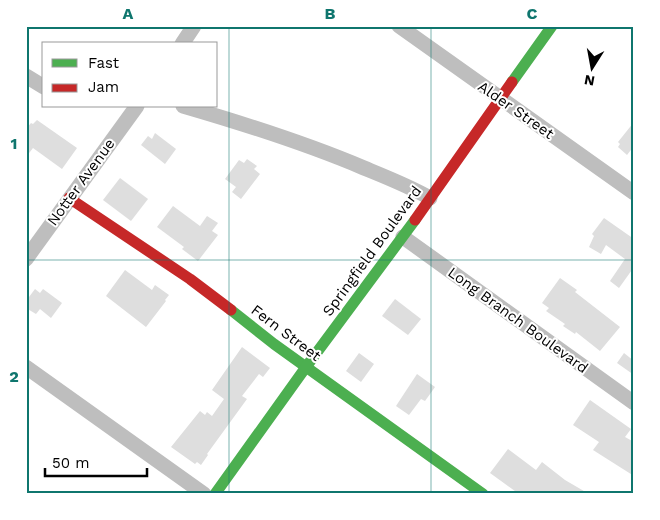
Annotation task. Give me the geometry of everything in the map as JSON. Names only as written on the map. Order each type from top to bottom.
[{"type":"street","points":[[183,42],[194,26]]},
{"type":"street","name":"Alder Street","points":[[399,26],[634,193]]},
{"type":"street","name":"Springfield Boulevard","points":[[215,494],[403,236],[552,26]]},
{"type":"street","points":[[26,76],[42,86]]},
{"type":"street","name":"Notter Avenue","points":[[26,259],[136,108]]},
{"type":"street","points":[[190,108],[276,134],[334,155],[412,188],[430,198]]},
{"type":"street","name":"Fern Street","points":[[69,198],[190,279],[306,367],[483,494]]},
{"type":"street","name":"Long Branch Boulevard","points":[[403,236],[634,403]]},
{"type":"street","points":[[26,367],[204,494]]},
{"type":"building","points":[[37,120],[77,148],[62,169],[33,148],[26,157],[26,129]]},
{"type":"building","points":[[634,122],[634,146],[627,155],[618,147],[620,144],[618,142]]},
{"type":"building","points":[[155,133],[176,149],[165,164],[141,145],[148,136],[152,139]]},
{"type":"building","points":[[247,159],[257,166],[254,169],[260,174],[241,199],[232,192],[236,187],[225,179],[239,160],[244,163]]},
{"type":"building","points":[[120,178],[148,199],[131,221],[103,200]]},
{"type":"building","points":[[173,206],[200,226],[207,216],[218,223],[212,231],[218,235],[198,261],[182,249],[184,247],[157,227]]},
{"type":"building","points":[[604,218],[634,239],[634,267],[619,288],[610,281],[625,259],[606,245],[601,254],[589,247],[594,236],[592,234]]},
{"type":"building","points":[[125,270],[152,290],[155,285],[169,295],[146,327],[106,296]]},
{"type":"building","points":[[560,278],[620,327],[600,351],[576,332],[575,334],[563,326],[565,324],[546,311],[549,308],[542,303]]},
{"type":"building","points":[[35,289],[40,293],[43,289],[62,303],[51,318],[40,309],[36,314],[26,308],[26,301]]},
{"type":"building","points":[[395,299],[421,319],[408,335],[382,316]]},
{"type":"building","points":[[242,347],[270,368],[263,377],[259,374],[242,396],[247,399],[201,465],[197,462],[195,464],[171,447],[200,411],[205,415],[207,412],[212,416],[224,399],[212,390]]},
{"type":"building","points":[[359,353],[374,364],[361,382],[346,371]]},
{"type":"building","points":[[624,353],[634,361],[634,375],[617,363]]},
{"type":"building","points":[[417,374],[435,387],[425,401],[421,399],[409,415],[396,406]]},
{"type":"building","points":[[590,400],[631,429],[625,437],[634,442],[634,476],[593,450],[599,442],[573,425]]},
{"type":"building","points":[[508,449],[536,470],[542,462],[565,480],[589,494],[519,494],[490,473]]},
{"type":"traffic: fast","points":[[512,82],[552,26]]},
{"type":"traffic: fast","points":[[215,494],[415,220]]},
{"type":"traffic: fast","points":[[231,310],[274,344],[483,494]]},
{"type":"traffic: jam","points":[[415,220],[512,82]]},
{"type":"traffic: jam","points":[[69,198],[190,279],[231,310]]}]
